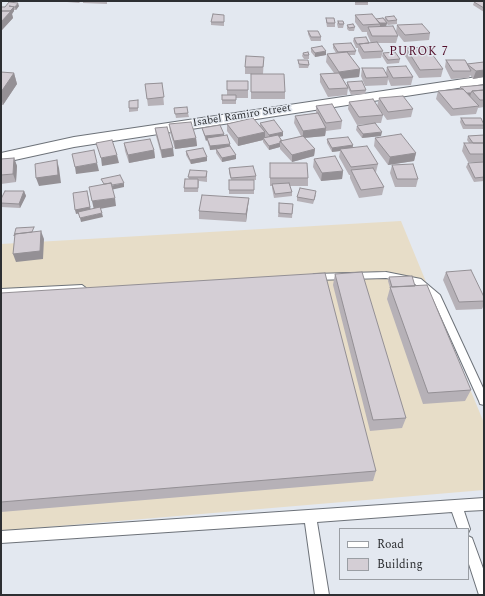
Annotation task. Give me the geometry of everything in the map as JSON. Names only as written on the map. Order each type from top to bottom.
[{"type":"street","name":"Isabel Ramiro Street","points":[[1,158],[105,137],[484,80]]},
{"type":"lane","points":[[302,278],[386,275],[418,281],[437,297],[484,401]]},
{"type":"lane","points":[[1,292],[90,288]]},
{"type":"lane","points":[[1,537],[484,504]]},
{"type":"lane","points":[[456,505],[464,528]]},
{"type":"lane","points":[[310,517],[322,595]]},
{"type":"lane","points":[[469,545],[484,590]]},
{"type":"shaded area","points":[[401,221],[484,423],[484,490],[1,531],[1,244]]},
{"type":"building","points":[[368,1],[368,2],[355,2]]},
{"type":"building","points":[[484,1],[484,8],[474,2]]},
{"type":"building","points":[[9,2],[18,3],[15,7],[9,6],[14,7],[10,11],[1,11],[1,7],[5,7]]},
{"type":"building","points":[[1,11],[11,11],[1,22]]},
{"type":"building","points":[[213,14],[224,15],[224,22],[211,22]]},
{"type":"building","points":[[372,14],[380,24],[363,25],[355,15]]},
{"type":"building","points":[[394,16],[397,20],[388,21],[385,17]]},
{"type":"building","points":[[326,18],[334,18],[335,23],[327,23]]},
{"type":"building","points":[[383,18],[387,23],[380,23],[376,19]]},
{"type":"building","points":[[338,21],[343,21],[344,24],[339,24]]},
{"type":"building","points":[[353,24],[355,27],[349,28],[347,25]]},
{"type":"building","points":[[422,24],[430,33],[405,35],[397,25]]},
{"type":"building","points":[[393,26],[398,36],[372,36],[368,27]]},
{"type":"building","points":[[308,31],[318,31],[321,37],[311,37]]},
{"type":"building","points":[[366,37],[369,43],[357,44],[354,38]]},
{"type":"building","points":[[377,42],[383,51],[364,52],[359,44]]},
{"type":"building","points":[[351,43],[356,51],[338,52],[333,44]]},
{"type":"building","points":[[322,46],[326,51],[315,53],[311,48]]},
{"type":"building","points":[[427,47],[443,69],[420,70],[406,48]]},
{"type":"building","points":[[308,52],[309,55],[304,55],[303,53]]},
{"type":"building","points":[[347,52],[360,69],[339,72],[327,54]]},
{"type":"building","points":[[395,52],[400,59],[388,60],[383,53]]},
{"type":"building","points":[[246,56],[264,57],[263,67],[245,67]]},
{"type":"building","points":[[298,60],[308,60],[309,65],[299,64]]},
{"type":"building","points":[[446,60],[465,60],[471,71],[453,71]]},
{"type":"building","points":[[484,62],[484,70],[476,71],[467,64]]},
{"type":"building","points":[[406,66],[413,77],[393,78],[387,67]]},
{"type":"building","points":[[362,68],[383,68],[388,77],[366,78]]},
{"type":"building","points":[[1,72],[14,73],[1,92]]},
{"type":"building","points":[[339,73],[348,88],[329,89],[320,74]]},
{"type":"building","points":[[251,74],[284,74],[285,92],[251,92]]},
{"type":"building","points":[[227,81],[248,81],[248,90],[227,90]]},
{"type":"building","points":[[362,81],[366,90],[351,91],[347,82]]},
{"type":"building","points":[[162,83],[164,97],[147,99],[145,84]]},
{"type":"building","points":[[483,85],[484,90],[472,91],[471,93],[467,93],[460,87]]},
{"type":"building","points":[[463,89],[479,106],[453,109],[438,91]]},
{"type":"building","points":[[484,90],[484,100],[480,100],[472,91]]},
{"type":"building","points":[[222,95],[236,95],[236,100],[222,100]]},
{"type":"building","points":[[403,96],[413,109],[388,112],[379,98]]},
{"type":"building","points":[[373,99],[383,115],[359,117],[349,102]]},
{"type":"building","points":[[138,100],[138,108],[129,108],[129,101]]},
{"type":"building","points":[[332,104],[342,121],[326,123],[316,106]]},
{"type":"building","points":[[187,107],[188,113],[175,114],[174,108]]},
{"type":"building","points":[[318,113],[326,128],[303,131],[295,116]]},
{"type":"building","points":[[253,118],[265,132],[238,138],[227,124]]},
{"type":"building","points":[[461,118],[481,118],[484,125],[465,125]]},
{"type":"building","points":[[274,120],[283,132],[269,135],[260,123]]},
{"type":"building","points":[[191,122],[196,138],[174,141],[169,124]]},
{"type":"building","points":[[375,123],[382,132],[363,134],[357,126]]},
{"type":"building","points":[[220,125],[224,134],[205,136],[202,128]]},
{"type":"building","points":[[167,127],[173,148],[161,150],[155,128]]},
{"type":"building","points":[[401,134],[416,153],[390,157],[375,138]]},
{"type":"building","points":[[227,135],[230,144],[210,146],[207,138]]},
{"type":"building","points":[[278,135],[282,141],[269,146],[263,138]]},
{"type":"building","points":[[484,135],[484,143],[473,143],[468,136]]},
{"type":"building","points":[[303,136],[315,149],[292,155],[280,141]]},
{"type":"building","points":[[348,137],[353,145],[332,148],[327,139]]},
{"type":"building","points":[[150,139],[154,150],[128,155],[124,143]]},
{"type":"building","points":[[112,140],[117,155],[101,158],[96,143]]},
{"type":"building","points":[[464,143],[484,143],[484,154],[470,154]]},
{"type":"building","points":[[230,146],[236,155],[222,158],[216,149]]},
{"type":"building","points":[[367,146],[378,164],[351,167],[340,149]]},
{"type":"building","points":[[203,148],[207,157],[190,160],[186,151]]},
{"type":"building","points":[[94,150],[97,163],[75,167],[72,154]]},
{"type":"building","points":[[335,156],[343,171],[322,173],[314,159]]},
{"type":"building","points":[[14,158],[13,174],[1,175],[1,159]]},
{"type":"building","points":[[57,160],[58,175],[36,178],[35,164]]},
{"type":"building","points":[[484,162],[484,177],[475,178],[468,163]]},
{"type":"building","points":[[270,163],[307,163],[308,178],[270,178]]},
{"type":"building","points":[[413,164],[418,179],[397,179],[392,165]]},
{"type":"building","points":[[253,166],[256,176],[231,178],[229,168]]},
{"type":"building","points":[[373,168],[384,187],[361,190],[351,170]]},
{"type":"building","points":[[190,170],[207,171],[206,177],[188,177]]},
{"type":"building","points":[[120,175],[124,183],[112,185],[111,183],[104,184],[101,179]]},
{"type":"building","points":[[185,179],[198,179],[198,188],[184,188]]},
{"type":"building","points":[[229,180],[254,180],[254,190],[229,190]]},
{"type":"building","points":[[111,183],[115,198],[92,201],[89,187]]},
{"type":"building","points":[[289,183],[292,192],[275,194],[272,184]]},
{"type":"building","points":[[300,188],[316,191],[314,200],[297,197]]},
{"type":"building","points":[[5,191],[24,191],[19,204],[1,203],[1,199]]},
{"type":"building","points":[[87,191],[90,207],[75,210],[73,193]]},
{"type":"building","points":[[202,195],[249,198],[246,214],[199,211]]},
{"type":"building","points":[[279,203],[293,204],[292,214],[279,213]]},
{"type":"building","points":[[100,207],[102,213],[80,218],[78,212]]},
{"type":"building","points":[[34,227],[32,232],[15,234],[14,236],[16,228]]},
{"type":"building","points":[[41,231],[40,251],[13,254],[15,234]]},
{"type":"building","points":[[471,270],[484,297],[484,301],[459,302],[446,272]]},
{"type":"building","points":[[362,272],[406,418],[373,420],[335,274]]},
{"type":"building","points":[[325,273],[376,471],[1,502],[1,293]]},
{"type":"building","points":[[412,276],[415,286],[392,287],[389,277]]},
{"type":"building","points":[[427,285],[471,390],[428,393],[390,287]]},
{"type":"district","name":"PUROK 7","points":[[419,53]]}]
